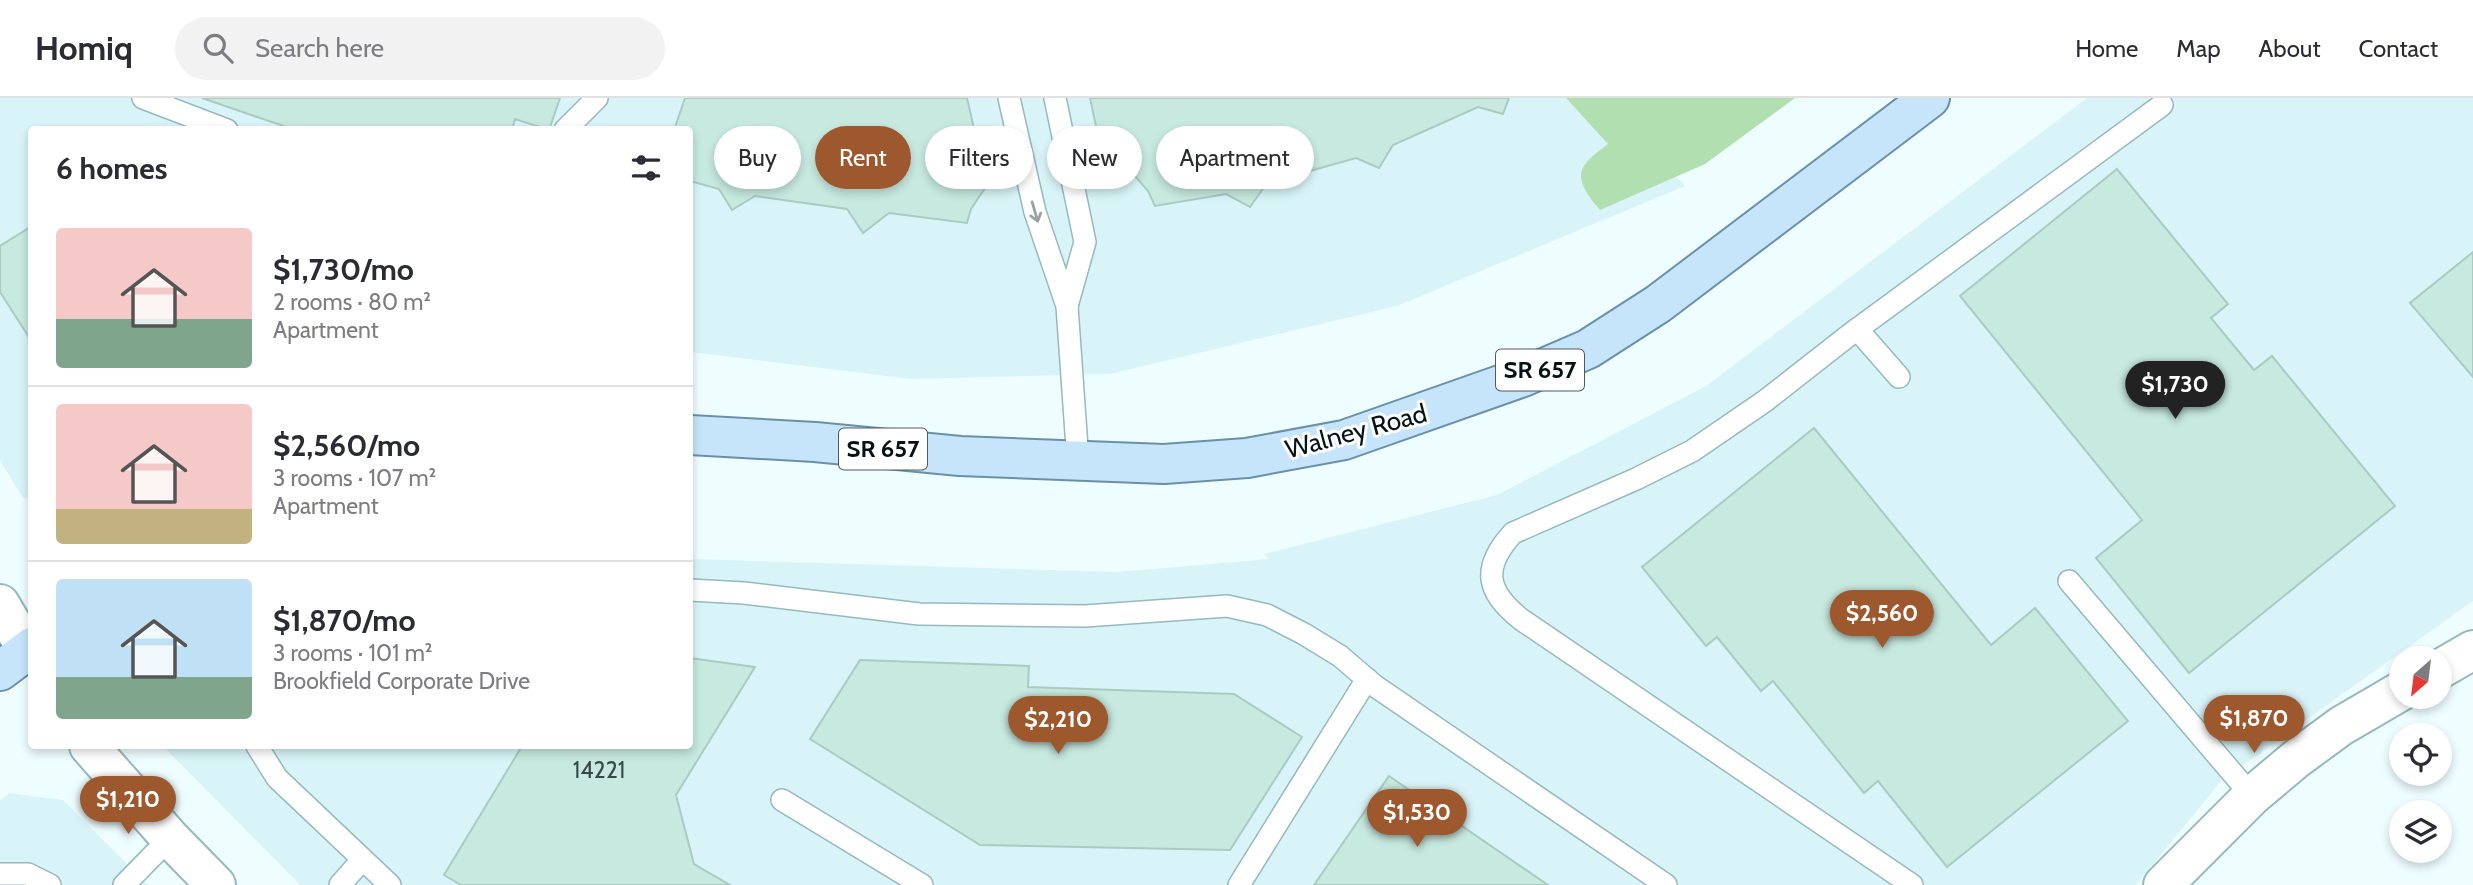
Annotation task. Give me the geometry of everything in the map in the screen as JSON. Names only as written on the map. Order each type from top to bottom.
[{"type":"main road","name":"Walney Road","points":[[693,435],[815,442],[960,457],[1164,464],[1247,458],[1344,440],[1523,377],[1588,349],[1658,304],[1930,98]]},
{"type":"street","points":[[0,604],[23,656]]},
{"type":"street","points":[[2452,662],[2473,650]]},
{"type":"street","points":[[2163,885],[2252,796],[2341,726],[2389,698]]},
{"type":"street","points":[[92,749],[170,838],[216,885]]},
{"type":"lane","points":[[143,98],[216,126]]},
{"type":"lane","points":[[569,126],[597,98]]},
{"type":"lane","points":[[1009,98],[1035,212],[1068,306],[1077,462]]},
{"type":"lane","points":[[1055,98],[1085,242],[1068,306]]},
{"type":"lane","points":[[1912,885],[1522,620],[1496,596],[1492,564],[1501,546],[1513,533],[1636,479],[1692,451],[1765,401],[1857,329],[2162,105]]},
{"type":"lane","points":[[1857,329],[1899,377]]},
{"type":"lane","points":[[2069,581],[2252,796]]},
{"type":"lane","points":[[693,590],[744,593],[919,614],[1084,616],[1227,606],[1267,615],[1340,656],[1367,679],[1666,885]]},
{"type":"lane","points":[[1239,885],[1367,679]]},
{"type":"lane","points":[[259,749],[277,778],[390,885]]},
{"type":"lane","points":[[782,800],[922,885]]},
{"type":"lane","points":[[124,885],[170,838]]},
{"type":"lane","points":[[341,885],[362,860]]},
{"type":"lane","points":[[0,874],[28,874],[50,885]]},
{"type":"shaded area","points":[[0,98],[1604,98],[1685,186],[1397,306],[1110,374],[911,379],[693,352],[693,126],[28,126],[28,497],[23,498],[0,460]]},
{"type":"shaded area","points":[[2087,98],[2473,98],[2473,601],[2410,646],[2389,646],[2389,661],[2222,780],[2136,885],[300,885],[166,749],[693,749],[693,559],[1118,572],[1269,559],[1264,554],[1497,495],[1706,386]]},
{"type":"shaded area","points":[[9,793],[63,800],[148,885],[0,885],[0,801]]},
{"type":"green space","points":[[1566,98],[1795,98],[1705,164],[1600,210],[1585,189],[1581,174],[1589,160],[1608,144]]},
{"type":"building","points":[[202,98],[560,98],[550,126],[537,126],[515,119],[513,126],[283,126]]},
{"type":"building","points":[[685,98],[967,98],[973,126],[925,126],[925,189],[984,189],[971,209],[967,223],[889,213],[863,233],[847,209],[755,196],[732,210],[719,189],[801,189],[801,126],[714,126],[714,188],[693,182],[693,126],[675,126]]},
{"type":"building","points":[[1090,98],[1509,98],[1503,114],[1478,107],[1393,145],[1379,168],[1356,158],[1314,170],[1314,126],[1156,126],[1156,189],[1263,189],[1250,207],[1226,194],[1155,206],[1142,184],[1142,126],[1096,126]]},
{"type":"building","points":[[2117,169],[2228,304],[2211,318],[2254,370],[2272,356],[2395,506],[2189,673],[2096,558],[2142,520],[1960,296]]},
{"type":"building","points":[[28,228],[28,336],[0,292],[0,246]]},
{"type":"building","points":[[2473,252],[2473,377],[2410,303]]},
{"type":"building","points":[[1814,428],[1991,645],[2035,608],[2128,721],[1947,867],[1878,781],[1864,793],[1773,681],[1761,691],[1717,637],[1706,646],[1642,567]]},
{"type":"building","points":[[693,658],[755,667],[676,795],[694,864],[730,885],[461,885],[444,875],[520,749],[693,749]]},
{"type":"building","points":[[860,660],[1029,666],[1028,687],[1234,694],[1302,737],[1230,850],[980,845],[810,739]]},
{"type":"building","points":[[1389,776],[1548,885],[1314,885]]}]
